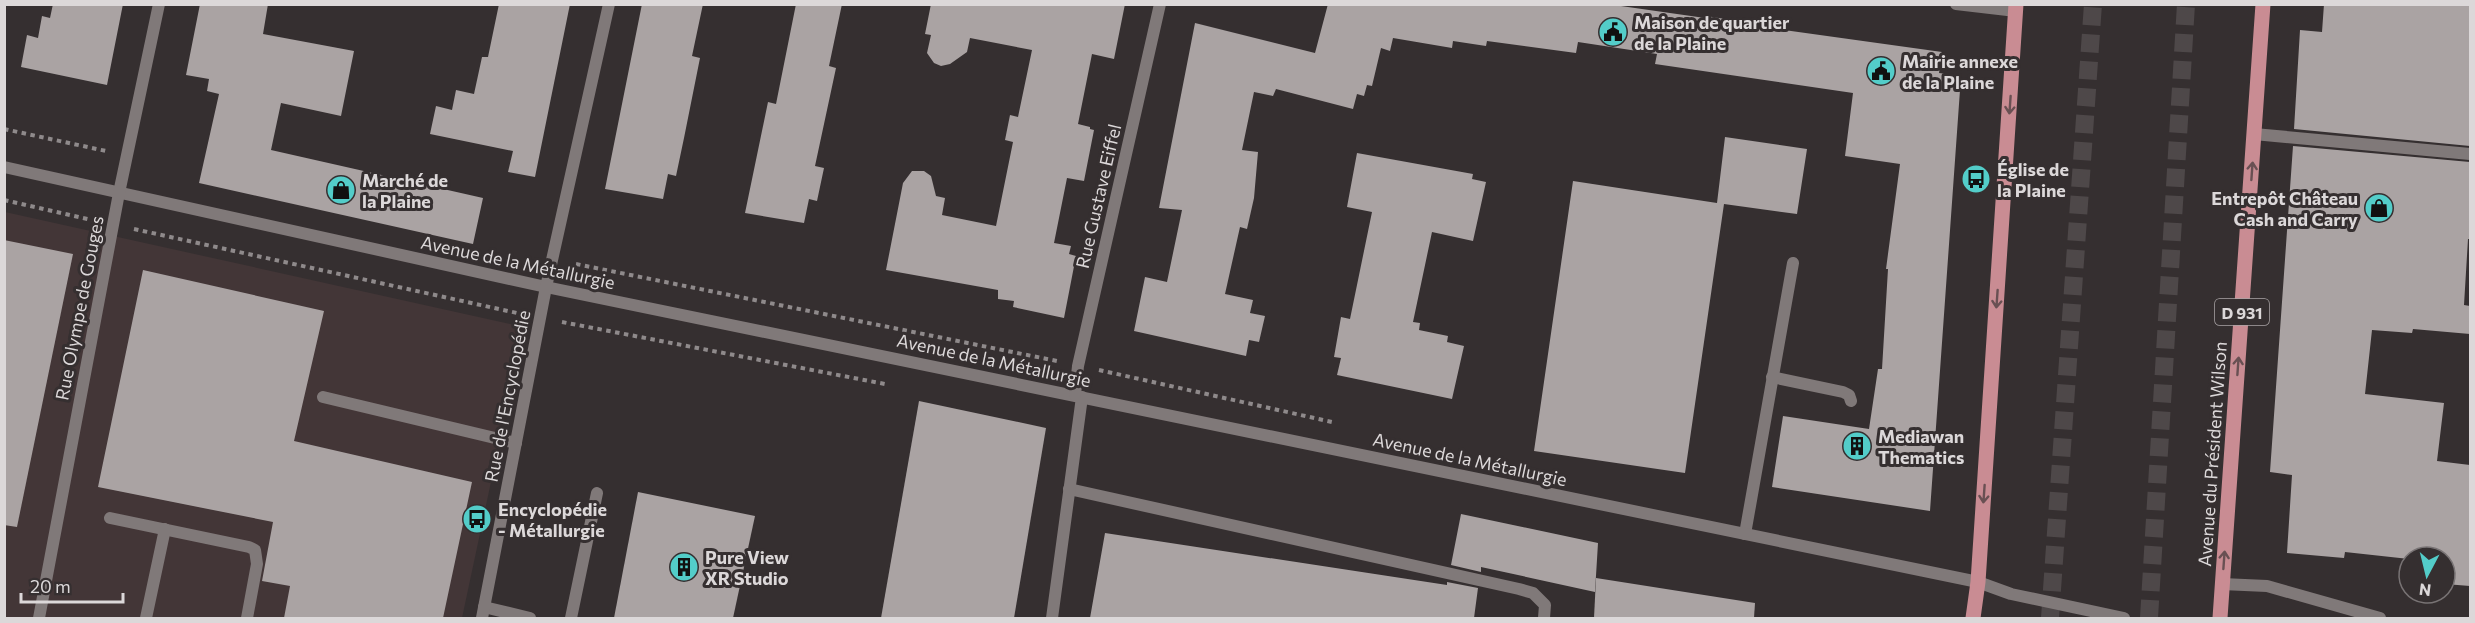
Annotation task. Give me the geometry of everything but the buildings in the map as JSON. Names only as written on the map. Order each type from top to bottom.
[{"type":"main road","name":"Avenue du Président Wilson","points":[[2220,618],[2263,4]]},
{"type":"main road","points":[[1973,618],[1978,582],[2016,8]]},
{"type":"street","name":"Rue Olympe de Gouges","points":[[39,618],[118,193],[159,4]]},
{"type":"street","name":"Rue de l'Encyclopédie","points":[[483,613],[546,287],[609,4]]},
{"type":"street","name":"Rue Gustave Eiffel","points":[[1052,618],[1069,489],[1078,396],[1078,366],[1160,4]]},
{"type":"street","points":[[1956,4],[2016,8]]},
{"type":"street","points":[[2254,134],[2470,154]]},
{"type":"street","name":"Avenue de la Métallurgie","points":[[4,167],[546,287],[1978,582],[2011,594],[2124,618]]},
{"type":"street","points":[[1745,534],[1793,263]]},
{"type":"street","points":[[1772,376],[1843,392],[1849,394],[1851,401]]},
{"type":"street","points":[[323,397],[516,443]]},
{"type":"street","points":[[1069,489],[1519,589],[1533,593],[1545,605],[1544,618]]},
{"type":"street","points":[[571,618],[597,493]]},
{"type":"street","points":[[110,518],[255,550],[257,564],[247,618]]},
{"type":"street","points":[[146,618],[165,529]]},
{"type":"street","points":[[2222,584],[2267,586],[2380,618]]},
{"type":"street","points":[[483,613],[530,618]]},
{"type":"path","points":[[4,129],[127,156]]},
{"type":"shaded area","points":[[5,212],[524,327],[462,618],[5,618]]},
{"type":"tunnel","points":[[2050,618],[2093,4]]},
{"type":"tunnel","points":[[2149,618],[2186,4]]},
{"type":"place","name":"Maison de quartier de la Plaine","points":[[1613,32]]},
{"type":"place","name":"Mairie annexe de la Plaine","points":[[1881,71]]},
{"type":"place","name":"Église de la Plaine","points":[[1976,179]]},
{"type":"place","name":"Marché de la Plaine","points":[[341,190]]},
{"type":"place","name":"Entrepôt Château Cash and Carry","points":[[2379,208]]},
{"type":"place","name":"Mediawan Thematics","points":[[1857,446]]},
{"type":"place","name":"Encyclopédie - Métallurgie","points":[[477,519]]},
{"type":"place","name":"Pure View XR Studio","points":[[684,567]]}]
